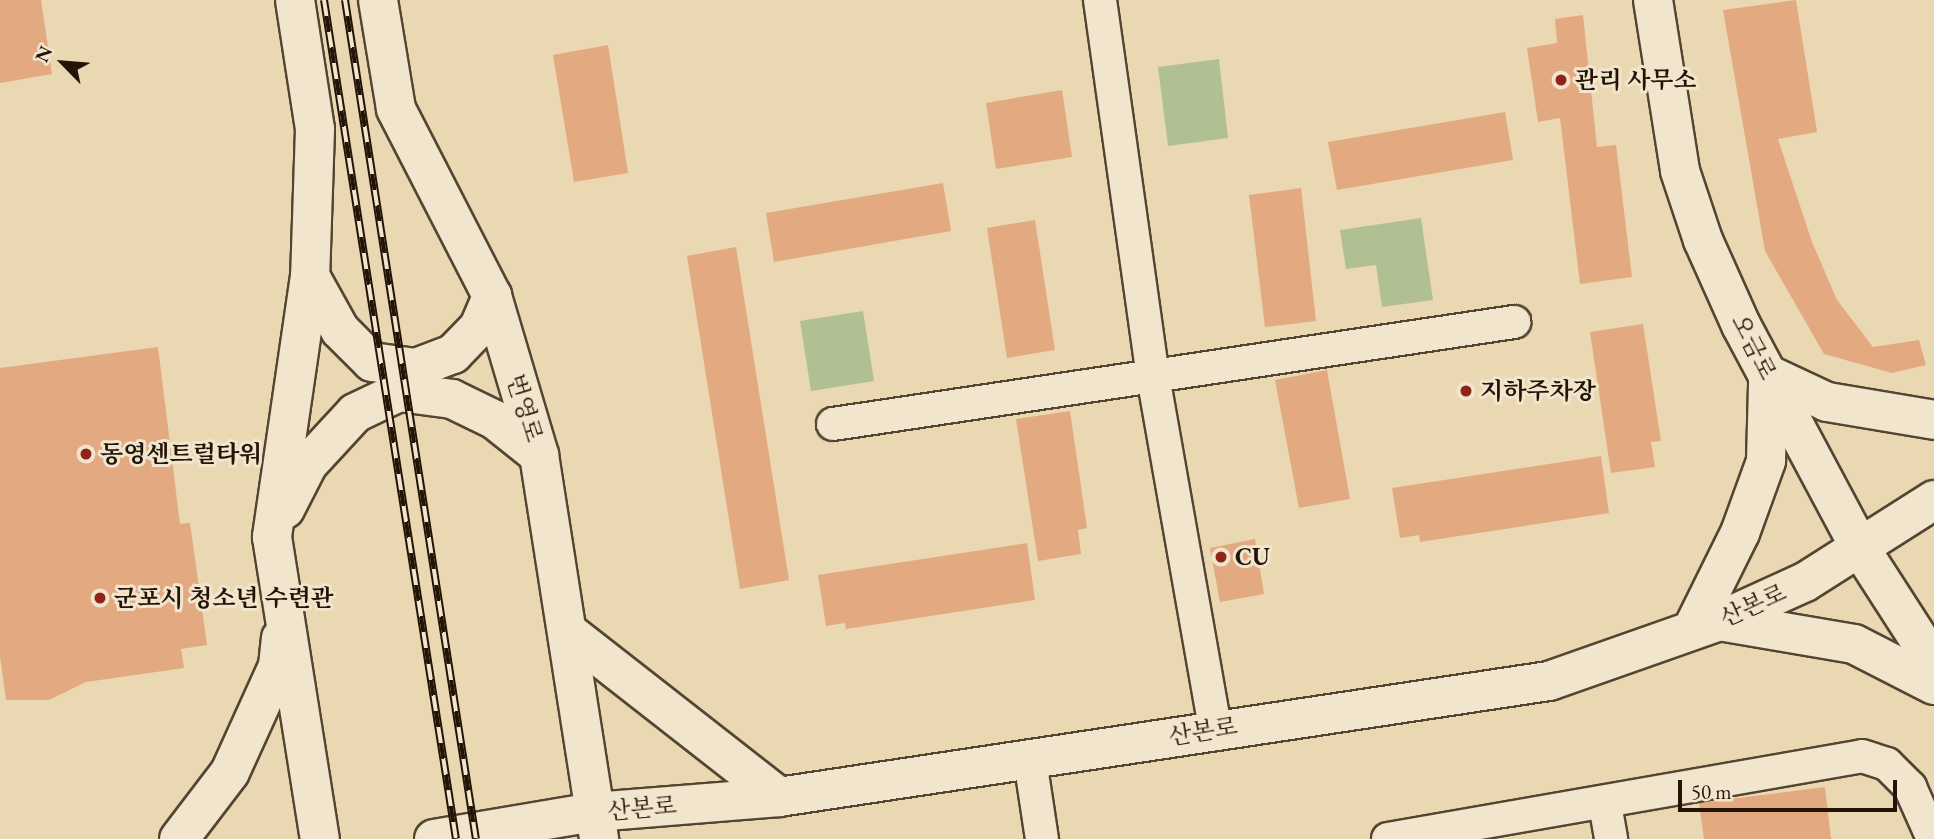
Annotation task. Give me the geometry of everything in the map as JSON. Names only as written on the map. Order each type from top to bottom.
[{"type":"street","points":[[295,0],[315,128],[310,276],[272,537],[320,839]]},
{"type":"street","name":"번영로","points":[[379,0],[396,109],[492,296],[540,455],[596,826]]},
{"type":"street","points":[[1100,0],[1153,376],[1215,728]]},
{"type":"street","name":"오금로","points":[[1653,0],[1680,171],[1703,240],[1767,374],[1860,548],[1934,663]]},
{"type":"street","points":[[310,276],[340,330],[372,362],[416,368],[453,354],[479,327],[492,296]]},
{"type":"street","points":[[833,424],[1514,321]]},
{"type":"street","points":[[1934,420],[1827,401],[1767,374],[1766,461],[1705,626],[1854,643],[1934,685]]},
{"type":"street","points":[[272,537],[307,464],[355,413],[399,392],[452,399],[495,420],[540,455]]},
{"type":"street","name":"산본로","points":[[434,839],[596,826],[1030,760],[1215,728],[1549,681],[1705,626],[1805,582],[1934,500]]},
{"type":"street","points":[[178,839],[230,772],[258,715],[278,666],[284,615]]},
{"type":"street","points":[[568,632],[779,797]]},
{"type":"street","points":[[1388,839],[1605,804],[1862,756],[1887,764],[1910,787],[1933,839]]},
{"type":"street","points":[[1030,760],[1042,839]]},
{"type":"street","points":[[1605,804],[1611,839]]},
{"type":"green space","points":[[1219,59],[1228,138],[1168,146],[1158,67]]},
{"type":"green space","points":[[1421,218],[1433,300],[1382,307],[1376,265],[1346,269],[1340,230]]},
{"type":"green space","points":[[863,311],[874,381],[811,391],[800,321]]},
{"type":"building","points":[[0,0],[41,0],[52,74],[0,83]]},
{"type":"building","points":[[1796,0],[1817,132],[1778,139],[1812,242],[1837,300],[1873,347],[1919,340],[1926,365],[1892,373],[1824,354],[1765,251],[1723,10]]},
{"type":"building","points":[[1583,15],[1597,147],[1616,145],[1632,277],[1580,284],[1560,118],[1538,122],[1527,48],[1557,43],[1555,19]]},
{"type":"building","points":[[608,45],[628,173],[574,182],[553,55]]},
{"type":"building","points":[[1062,90],[1072,157],[996,169],[986,103]]},
{"type":"building","points":[[1505,112],[1513,160],[1337,190],[1328,142]]},
{"type":"building","points":[[943,183],[951,231],[774,262],[766,213]]},
{"type":"building","points":[[1301,188],[1316,321],[1265,327],[1249,195]]},
{"type":"building","points":[[1035,220],[1055,350],[1007,358],[987,228]]},
{"type":"building","points":[[736,247],[789,580],[740,589],[687,256]]},
{"type":"building","points":[[1643,324],[1661,441],[1651,442],[1655,467],[1611,473],[1590,332]]},
{"type":"building","points":[[158,347],[180,524],[190,523],[207,645],[181,649],[184,668],[86,682],[49,700],[6,700],[0,656],[0,368]]},
{"type":"building","points":[[1327,370],[1350,499],[1299,508],[1275,380]]},
{"type":"building","points":[[1070,411],[1087,528],[1078,530],[1081,554],[1038,561],[1016,419]]},
{"type":"building","points":[[1601,456],[1609,513],[1420,542],[1419,535],[1400,538],[1392,488]]},
{"type":"building","points":[[1255,539],[1264,594],[1220,602],[1210,548]]},
{"type":"building","points":[[1027,543],[1035,600],[846,629],[845,623],[826,626],[818,575]]},
{"type":"building","points":[[1825,787],[1831,839],[1704,839],[1699,803]]},
{"type":"railway","points":[[324,0],[456,839]]},
{"type":"railway","points":[[345,0],[476,839]]},
{"type":"place","name":"관리 사무소","points":[[1561,80]]},
{"type":"place","name":"지하주차장","points":[[1466,391]]},
{"type":"place","name":"동영센트럴타워","points":[[86,454]]},
{"type":"place","name":"CU","points":[[1221,557]]},
{"type":"place","name":"군포시 청소년 수련관","points":[[100,598]]}]
